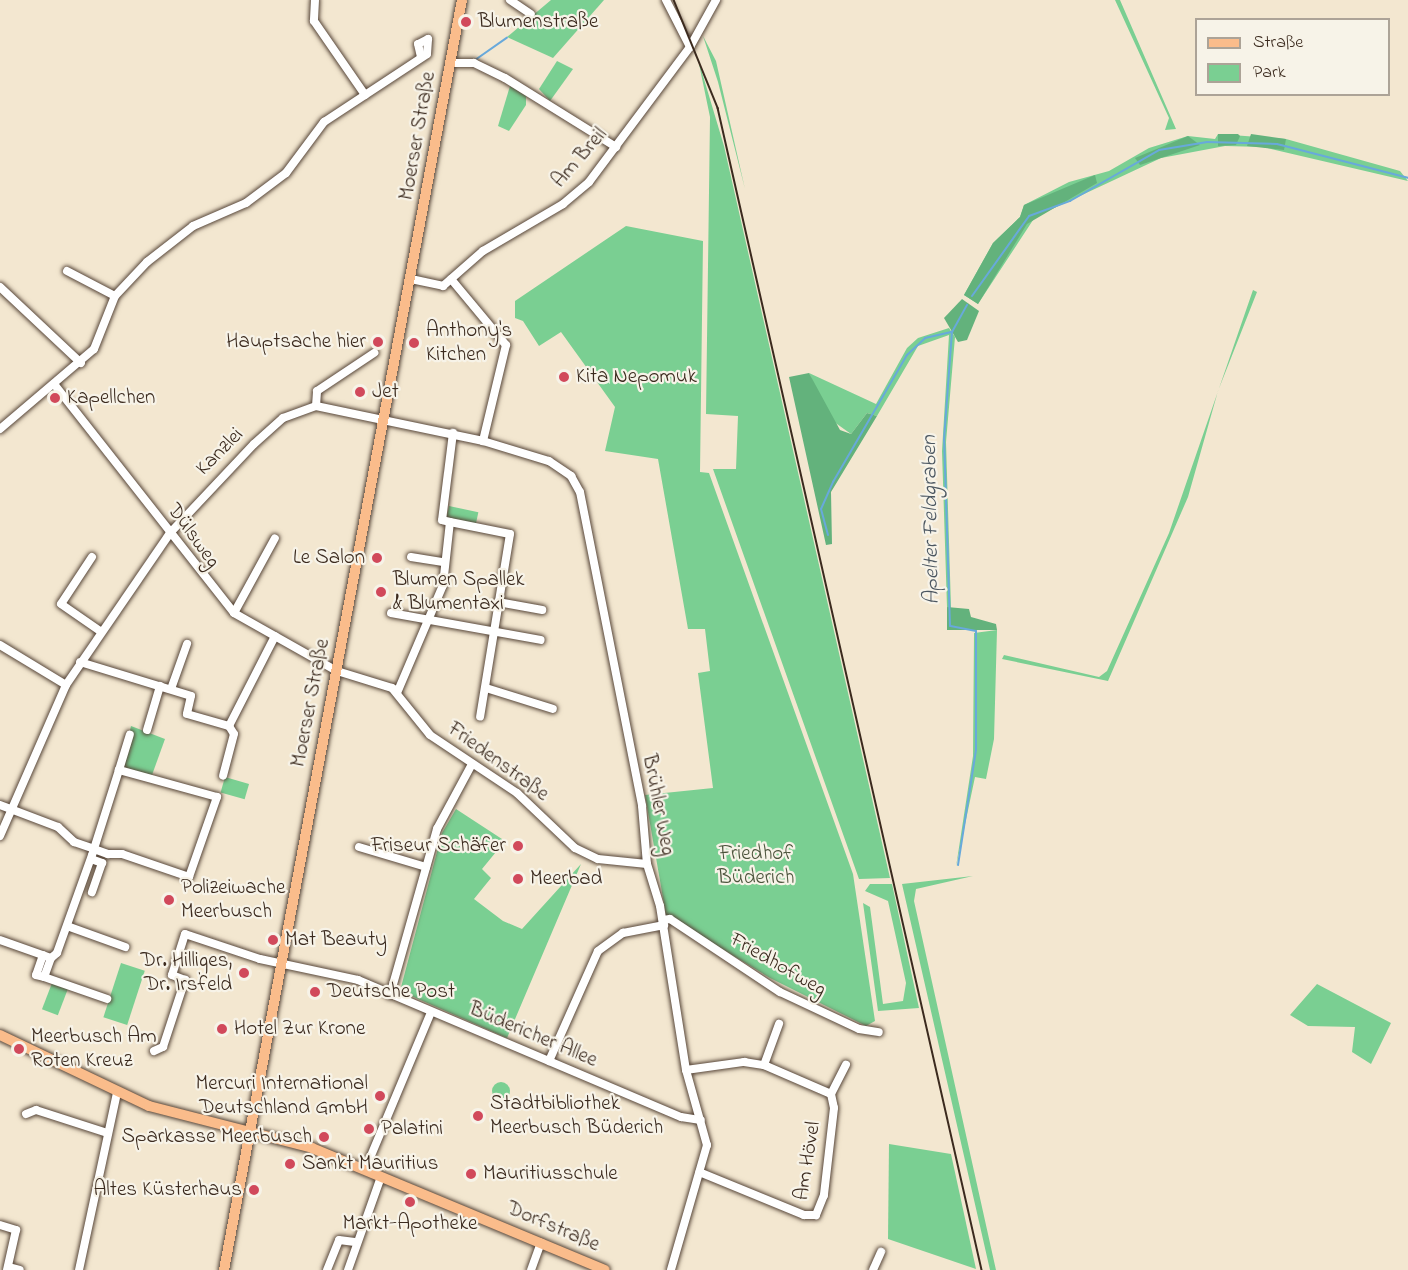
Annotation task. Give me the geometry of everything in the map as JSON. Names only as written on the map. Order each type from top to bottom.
[{"type":"main road","name":"Moerser Straße","points":[[224,1270],[462,0]]},
{"type":"main road","name":"Dorfstraße","points":[[0,1035],[117,1092],[194,1121],[293,1141],[605,1270]]},
{"type":"street","points":[[315,0],[314,21],[365,95]]},
{"type":"street","points":[[510,0],[531,14]]},
{"type":"street","points":[[666,0],[690,47]]},
{"type":"street","name":"Am Breil","points":[[411,279],[443,286],[483,251],[563,204],[616,147],[690,47],[716,0]]},
{"type":"street","points":[[0,429],[81,363],[94,349],[115,297],[147,262],[193,226],[246,203],[286,173],[324,123],[421,57]]},
{"type":"street","points":[[451,63],[474,63],[506,78],[616,147]]},
{"type":"street","points":[[67,271],[115,297]]},
{"type":"street","points":[[451,279],[507,352],[483,441]]},
{"type":"street","points":[[0,286],[81,363]]},
{"type":"street","points":[[374,353],[317,391],[316,406],[385,418]]},
{"type":"street","name":"Dülsweg","points":[[54,384],[234,613],[337,671]]},
{"type":"street","name":"Kanzlei","points":[[0,836],[66,685],[100,631],[170,533],[254,444],[284,418],[316,406]]},
{"type":"street","name":"Brühler Weg","points":[[385,418],[453,433],[549,461],[578,487],[642,806],[647,864],[654,873],[686,1071],[707,1145],[671,1270]]},
{"type":"street","points":[[453,433],[441,520],[510,534],[480,717]]},
{"type":"street","points":[[398,693],[420,632],[430,622],[436,591],[443,585],[442,562],[450,522]]},
{"type":"street","points":[[234,613],[275,538]]},
{"type":"street","points":[[92,557],[61,604],[100,631]]},
{"type":"street","points":[[411,557],[442,562]]},
{"type":"street","points":[[498,602],[542,610]]},
{"type":"street","points":[[391,613],[493,635],[541,640]]},
{"type":"street","points":[[418,620],[420,632]]},
{"type":"street","points":[[229,726],[275,636]]},
{"type":"street","points":[[171,689],[187,644]]},
{"type":"street","points":[[0,645],[66,685]]},
{"type":"street","points":[[80,662],[191,696],[187,714],[229,726],[234,734],[223,776]]},
{"type":"street","name":"Friedenstraße","points":[[337,671],[382,683],[398,693],[430,735],[518,794],[584,854],[647,864]]},
{"type":"street","points":[[147,730],[160,686]]},
{"type":"street","points":[[486,688],[553,709]]},
{"type":"street","points":[[107,999],[36,975],[67,926],[91,859],[130,735]]},
{"type":"street","points":[[390,995],[437,829],[472,764]]},
{"type":"street","points":[[0,805],[58,827],[74,842],[189,877],[217,797],[118,770]]},
{"type":"street","points":[[359,847],[426,867]]},
{"type":"street","points":[[91,859],[102,863],[92,892]]},
{"type":"street","name":"Friedhofweg","points":[[663,923],[670,919],[780,992],[859,1029],[879,1032]]},
{"type":"street","points":[[549,1061],[598,951],[623,933],[663,923]]},
{"type":"street","points":[[67,926],[125,947]]},
{"type":"street","name":"Büdericher Allee","points":[[153,1051],[163,1047],[185,980],[172,975],[185,934],[282,964],[344,976],[681,1117],[701,1120]]},
{"type":"street","points":[[0,940],[47,956]]},
{"type":"street","points":[[365,1170],[431,1012]]},
{"type":"street","points":[[764,1065],[779,1024]]},
{"type":"street","name":"Am Hövel","points":[[686,1071],[744,1062],[764,1065],[831,1094]]},
{"type":"street","name":"Am Hövel","points":[[699,1172],[804,1215],[816,1215],[824,1195],[831,1094],[846,1065]]},
{"type":"street","points":[[78,1270],[117,1092]]},
{"type":"street","points":[[26,1114],[36,1110],[107,1133]]},
{"type":"street","points":[[348,1270],[355,1242],[381,1177]]},
{"type":"street","points":[[0,1226],[16,1230],[8,1268],[20,1270]]},
{"type":"street","points":[[327,1270],[339,1240],[355,1242]]},
{"type":"street","points":[[531,1270],[541,1243]]},
{"type":"street","points":[[873,1270],[881,1252]]},
{"type":"green space","points":[[551,0],[604,0],[553,58],[507,37]]},
{"type":"green space","points":[[1115,0],[1120,0],[1176,129],[1165,130],[1169,118]]},
{"type":"green space","points":[[703,36],[716,61],[745,189],[718,82]]},
{"type":"green space","points":[[698,59],[724,146],[890,878],[859,879],[713,469],[736,469],[738,416],[706,414],[710,117]]},
{"type":"green space","points":[[557,61],[573,69],[550,101],[539,89]]},
{"type":"green space","points":[[510,86],[526,96],[526,105],[509,131],[498,126]]},
{"type":"green space","points":[[1218,134],[1286,139],[1400,171],[1408,181],[1263,147],[1225,146],[1161,158],[1035,217],[978,304],[964,295],[993,243],[1020,217],[1024,205],[1069,182],[1109,171],[1149,148],[1188,136],[1215,139]]},
{"type":"green space","points":[[1218,134],[1238,134],[1240,136],[1236,145],[1218,146]]},
{"type":"green space","points":[[1251,134],[1286,139],[1284,150],[1247,146]]},
{"type":"green space","points":[[1188,136],[1200,145],[1140,165],[1135,158]]},
{"type":"green space","points":[[1095,175],[1097,183],[1027,224],[978,304],[964,295],[993,243],[1020,217],[1024,205]]},
{"type":"green space","name":"Friedhof Büderich","points":[[626,226],[703,241],[700,472],[709,473],[853,874],[875,1021],[866,1026],[770,978],[666,915],[645,795],[713,788],[698,673],[710,671],[705,629],[688,629],[658,459],[605,451],[615,407],[561,332],[539,346],[523,321],[515,318],[515,301]]},
{"type":"green space","points":[[1253,290],[1257,292],[1219,389]]},
{"type":"green space","points":[[962,299],[979,311],[967,340],[958,342],[944,318]]},
{"type":"green space","points":[[949,328],[955,337],[946,442],[951,608],[947,607],[942,451],[949,335],[918,346],[877,416],[867,413],[851,434],[830,419],[809,373],[876,404],[907,348],[918,338]]},
{"type":"green space","points":[[809,373],[840,430],[851,434],[867,413],[877,416],[831,492],[832,544],[826,545],[789,377]]},
{"type":"green space","points":[[1218,392],[1188,497],[1108,681],[1002,659],[1004,655],[1099,677],[1107,671],[1169,533]]},
{"type":"green space","points":[[449,506],[478,512],[476,524],[447,518]]},
{"type":"green space","points":[[947,607],[969,609],[971,617],[996,624],[997,630],[947,630]]},
{"type":"green space","points":[[997,630],[994,739],[986,779],[975,777],[956,867],[973,756],[974,633]]},
{"type":"green space","points":[[131,726],[165,739],[152,775],[121,770]]},
{"type":"green space","points":[[225,777],[249,784],[245,799],[221,792]]},
{"type":"green space","points":[[456,809],[505,841],[482,869],[491,878],[474,899],[503,921],[522,929],[581,864],[507,1038],[400,991],[442,833]]},
{"type":"green space","points":[[973,876],[916,889],[914,901],[996,1270],[990,1270],[902,884]]},
{"type":"green space","points":[[870,884],[892,884],[919,1008],[878,1011],[863,903],[870,907],[883,1004],[903,1001],[906,983],[888,901],[865,891]]},
{"type":"green space","points":[[121,963],[145,971],[127,1025],[103,1017]]},
{"type":"green space","points":[[52,983],[68,989],[58,1015],[42,1009]]},
{"type":"green space","points":[[1317,984],[1391,1023],[1371,1064],[1352,1052],[1355,1027],[1308,1026],[1290,1015]]},
{"type":"green space","points":[[501,1082],[507,1085],[510,1091],[507,1097],[501,1100],[495,1097],[492,1091],[495,1085]]},
{"type":"green space","points":[[889,1144],[951,1154],[976,1269],[888,1239]]},
{"type":"waterway","points":[[475,60],[507,38]]},
{"type":"waterway","name":"Apelter Feldgraben","points":[[972,296],[1029,216],[1070,201],[1159,150],[1207,142],[1277,144],[1408,178]]},
{"type":"waterway","name":"Apelter Feldgraben","points":[[958,865],[976,750],[976,631],[950,626],[944,440],[952,332],[967,305]]},
{"type":"waterway","name":"Apelter Feldgraben","points":[[828,535],[821,509],[833,482],[907,355],[925,338],[952,332]]},
{"type":"tram line","points":[[674,0],[718,108],[982,1270]]},
{"type":"place","name":"Blumenstraße","points":[[466,22]]},
{"type":"place","name":"Hauptsache hier","points":[[378,342]]},
{"type":"place","name":"Anthony's Kitchen","points":[[414,343]]},
{"type":"place","name":"Kita Nepomuk","points":[[564,377]]},
{"type":"place","name":"Jet","points":[[360,392]]},
{"type":"place","name":"Kapellchen","points":[[55,398]]},
{"type":"place","name":"Le Salon","points":[[377,558]]},
{"type":"place","name":"Blumen Spallek & Blumentaxi","points":[[381,592]]},
{"type":"place","name":"Friseur Schäfer","points":[[518,846]]},
{"type":"place","name":"Meerbad","points":[[518,879]]},
{"type":"place","name":"Polizeiwache Meerbusch","points":[[169,900]]},
{"type":"place","name":"Mat Beauty","points":[[273,940]]},
{"type":"place","name":"Dr. Hilliges, Dr. Irsfeld","points":[[244,973]]},
{"type":"place","name":"Deutsche Post","points":[[315,992]]},
{"type":"place","name":"Hotel Zur Krone","points":[[222,1029]]},
{"type":"place","name":"Meerbusch Am Roten Kreuz","points":[[19,1049]]},
{"type":"place","name":"Mercuri International Deutschland GmbH","points":[[380,1096]]},
{"type":"place","name":"Stadtbibliothek Meerbusch Büderich","points":[[478,1116]]},
{"type":"place","name":"Palatini","points":[[369,1129]]},
{"type":"place","name":"Sparkasse Meerbusch","points":[[324,1137]]},
{"type":"place","name":"Sankt Mauritius","points":[[290,1164]]},
{"type":"place","name":"Mauritiusschule","points":[[471,1174]]},
{"type":"place","name":"Altes Küsterhaus","points":[[254,1190]]},
{"type":"place","name":"Markt-Apotheke","points":[[410,1202]]}]
